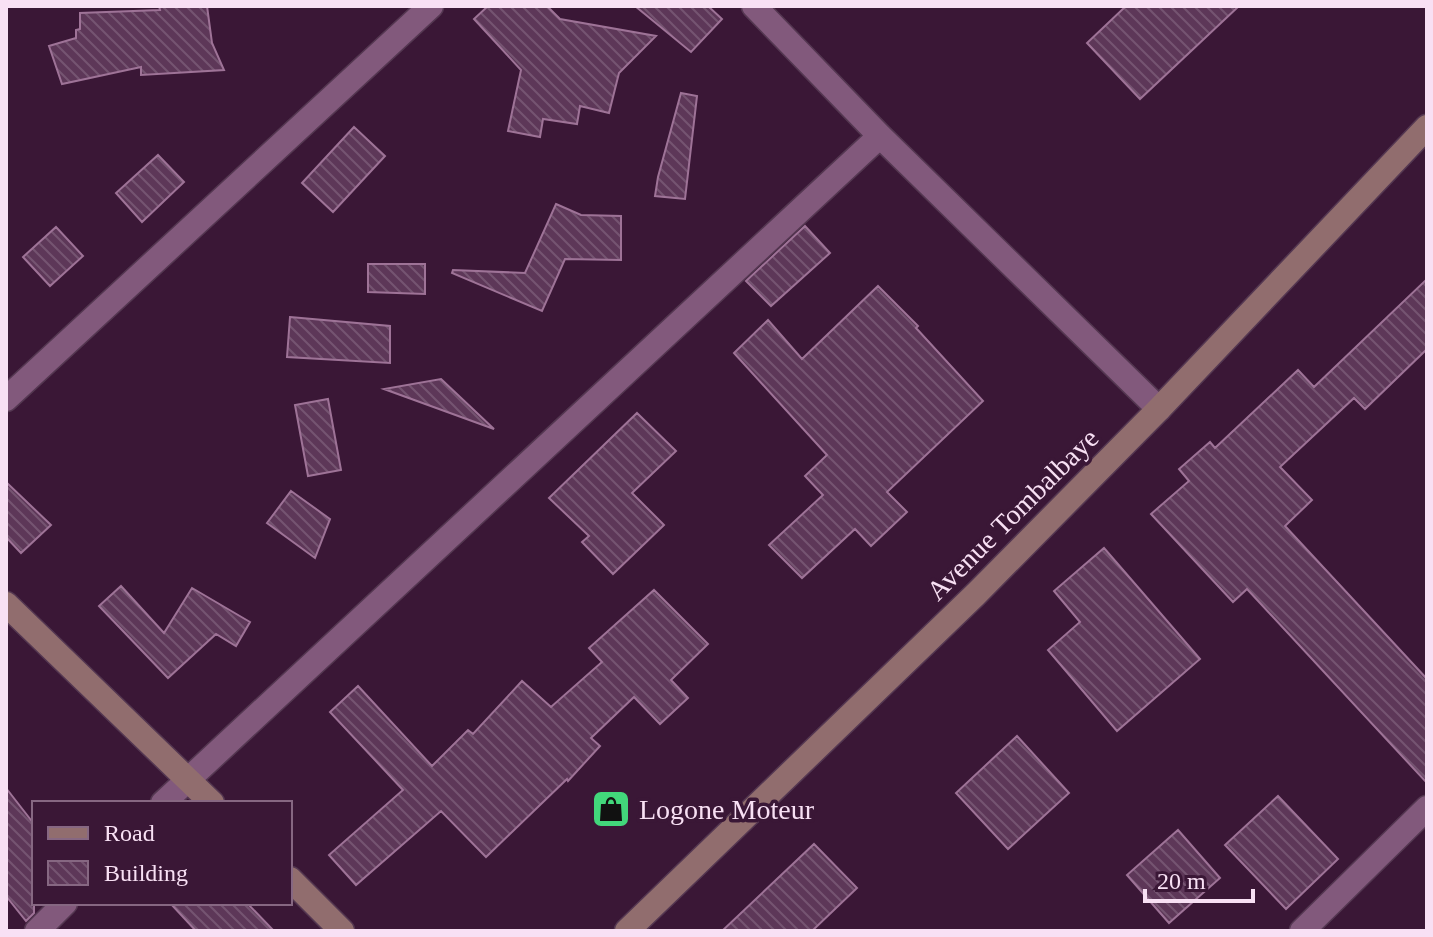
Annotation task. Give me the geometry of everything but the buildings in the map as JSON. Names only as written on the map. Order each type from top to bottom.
[{"type":"main road","name":"Avenue Tombalbaye","points":[[627,931],[976,594],[1159,409],[1427,127]]},
{"type":"main road","points":[[6,604],[210,801]]},
{"type":"main road","points":[[292,881],[342,931]]},
{"type":"street","points":[[6,399],[431,6]]},
{"type":"street","points":[[754,6],[880,136],[1159,409]]},
{"type":"street","points":[[165,801],[880,136]]},
{"type":"street","points":[[1302,931],[1427,808]]},
{"type":"street","points":[[37,931],[63,905]]},
{"type":"place","name":"Logone Moteur","points":[[611,809]]}]
